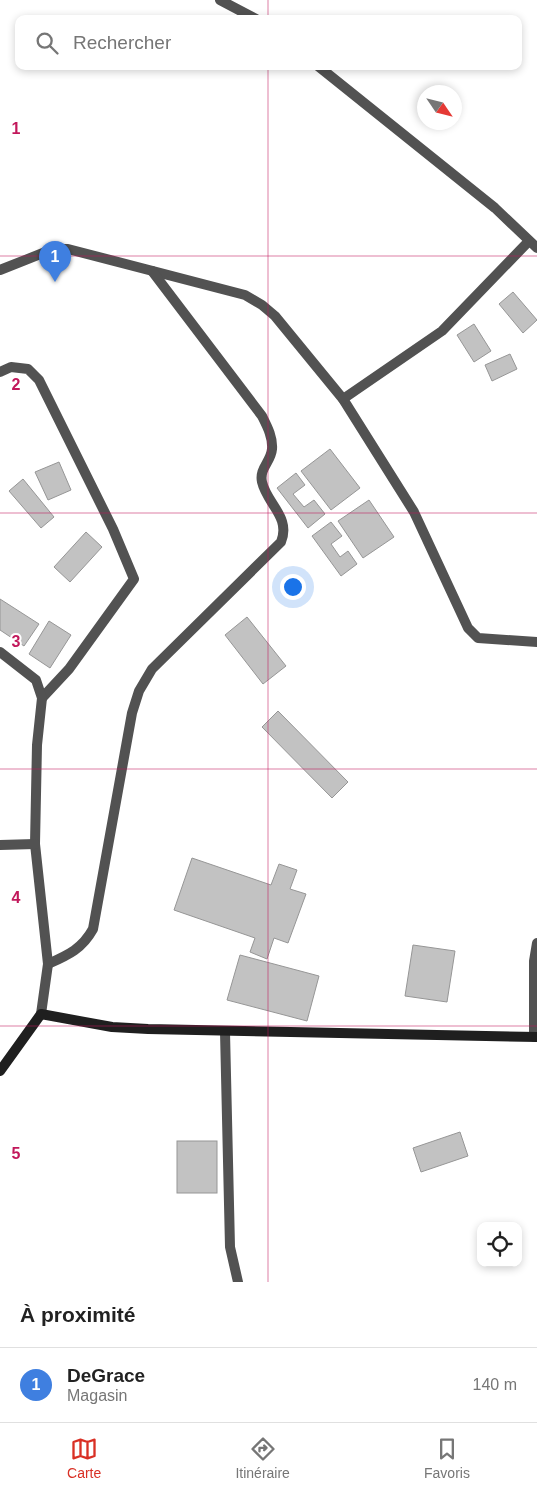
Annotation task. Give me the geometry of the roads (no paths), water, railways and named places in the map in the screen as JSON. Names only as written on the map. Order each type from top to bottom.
[{"type":"street","points":[[220,0],[248,15]]},
{"type":"street","points":[[323,70],[487,202],[537,248]]},
{"type":"street","points":[[343,399],[442,331],[529,241]]},
{"type":"street","points":[[0,270],[53,249],[68,249],[245,295],[262,304],[275,316],[343,399],[414,512],[468,628],[478,638],[537,642]]},
{"type":"street","points":[[48,964],[73,953],[85,943],[93,930],[132,712],[139,691],[152,669],[281,542],[286,532],[283,522],[262,484],[261,473],[272,450],[270,432],[262,416],[152,271]]},
{"type":"street","points":[[0,372],[11,367],[28,369],[39,380],[113,530],[134,579],[69,669],[42,698]]},
{"type":"street","points":[[0,652],[36,680],[42,698],[37,745],[35,844],[48,964],[40,1014],[0,1071]]},
{"type":"street","points":[[0,845],[35,844]]},
{"type":"street","points":[[40,1014],[112,1027],[225,1032],[535,1037],[534,961],[537,943]]},
{"type":"street","points":[[225,1032],[230,1247],[238,1282]]},
{"type":"place","name":"DeGrace","points":[[55,282]]}]
